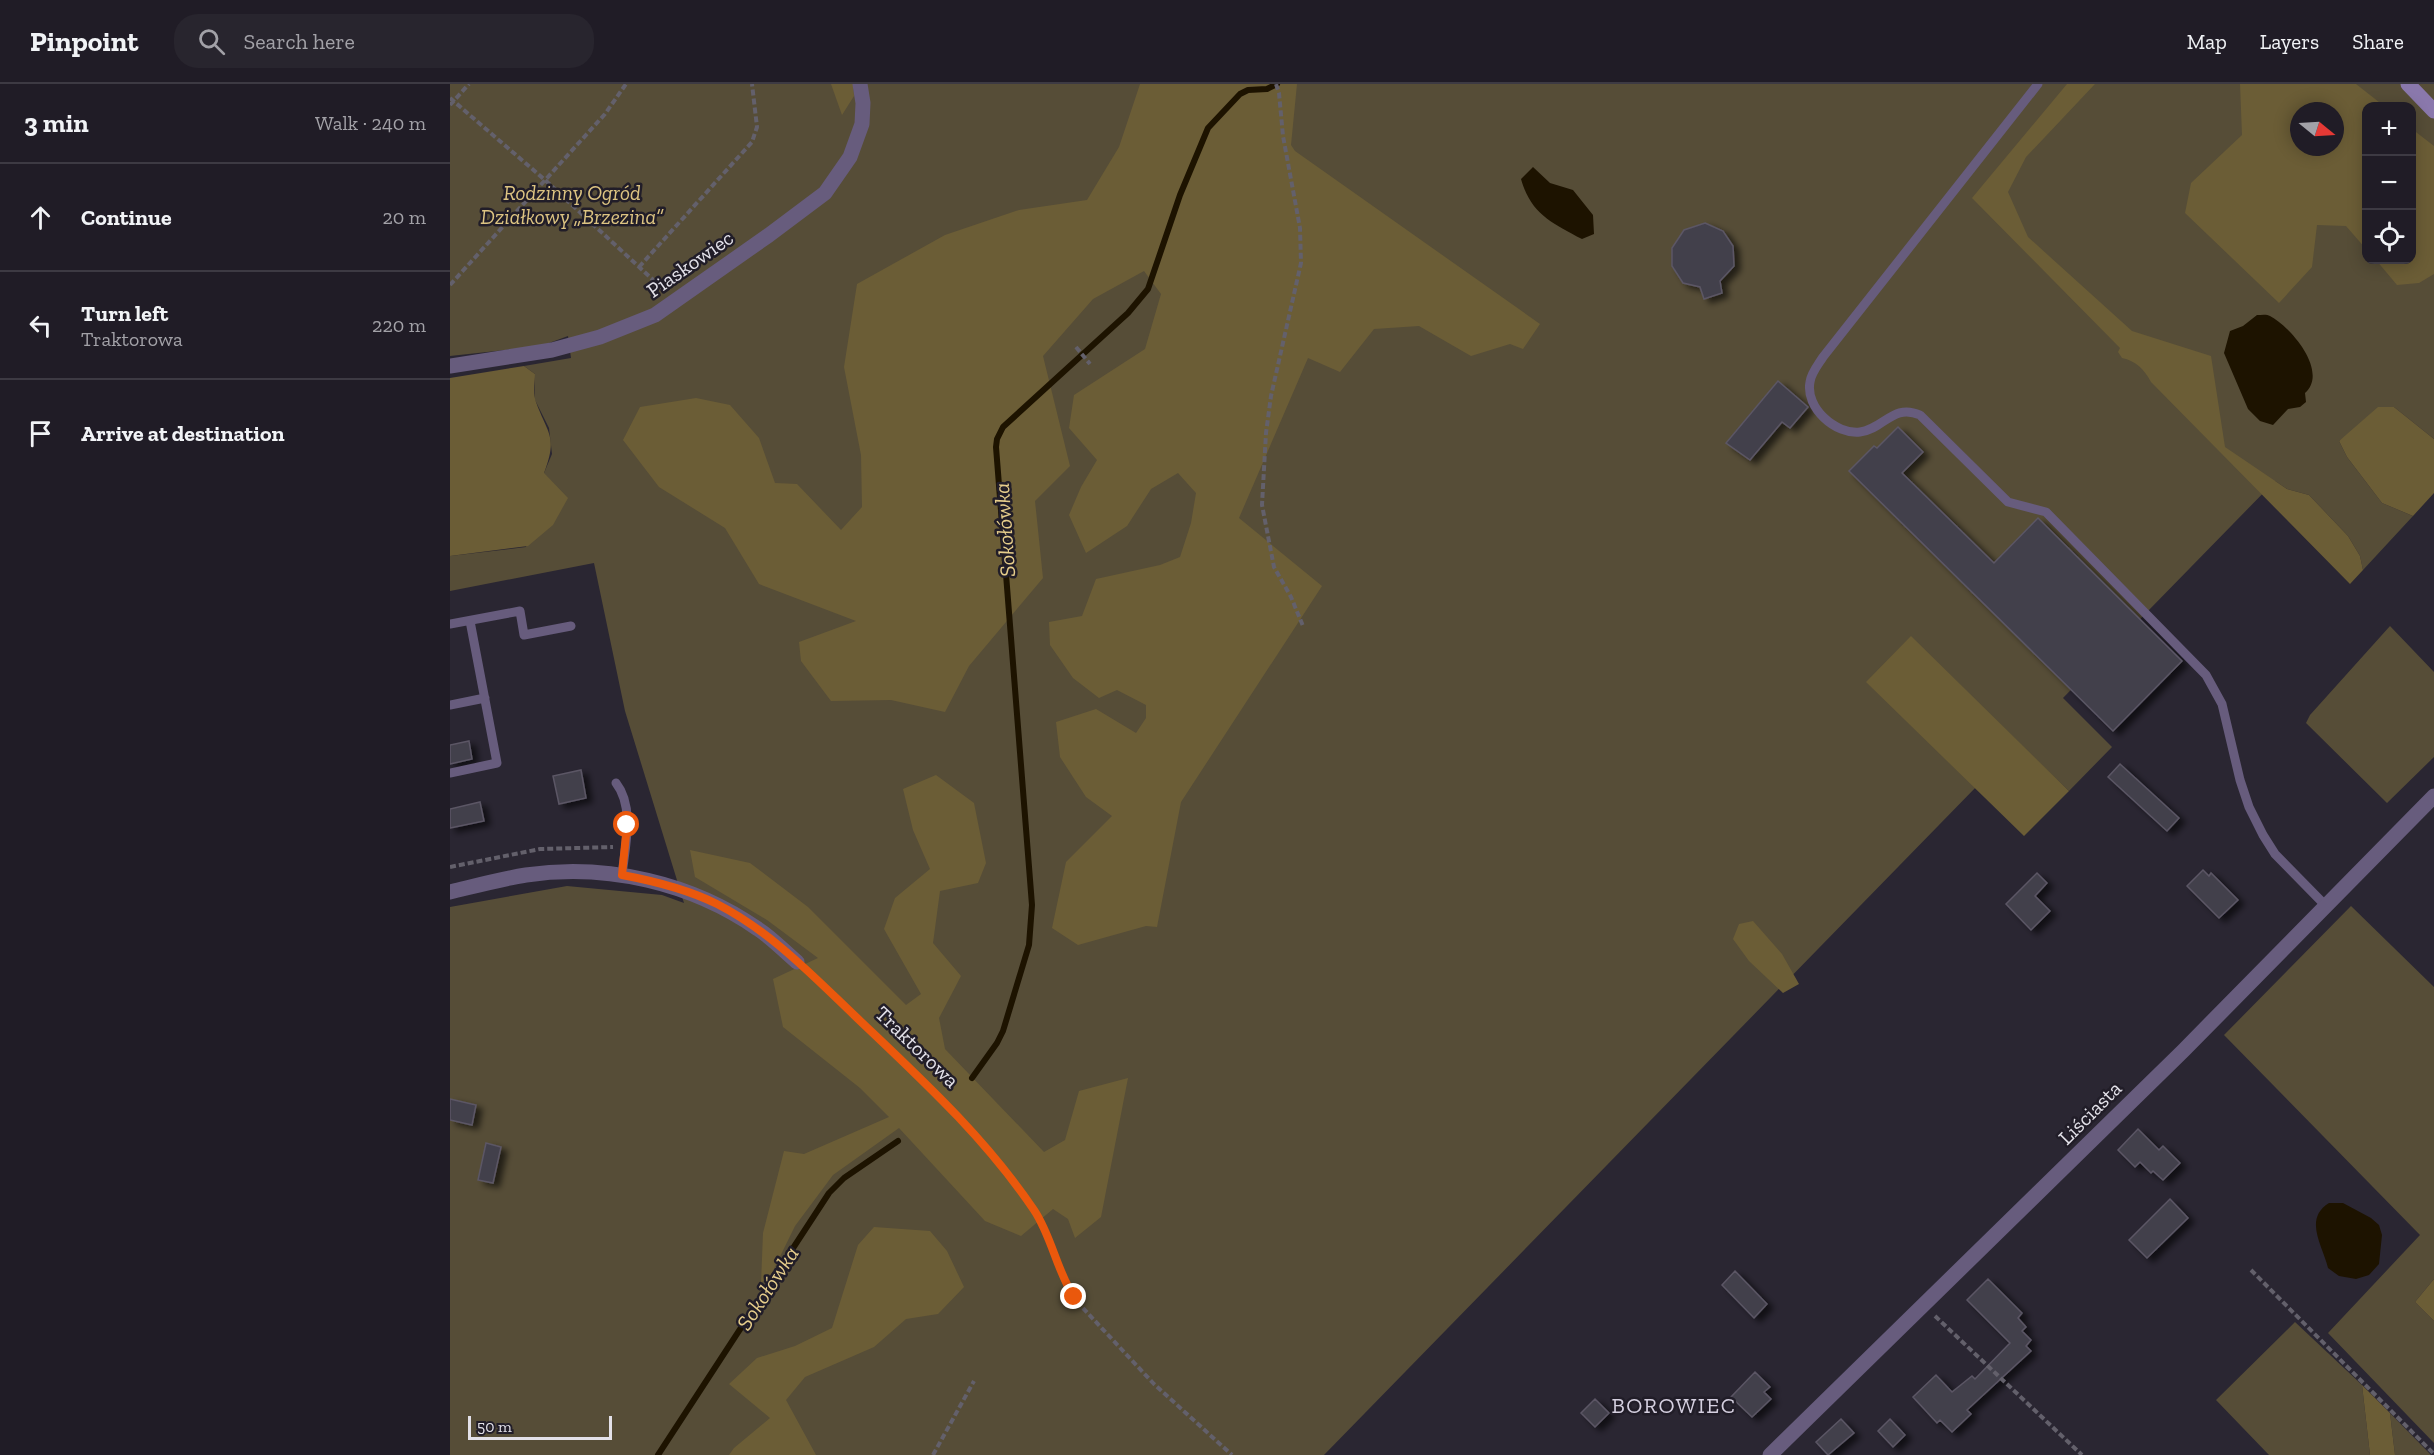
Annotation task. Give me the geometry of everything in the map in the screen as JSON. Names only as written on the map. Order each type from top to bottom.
[{"type":"main road","points":[[2408,84],[2434,111]]},
{"type":"street","name":"Piaskowiec","points":[[450,366],[552,351],[600,337],[655,315],[825,193],[850,157],[862,124],[861,84]]},
{"type":"street","name":"Liściasta","points":[[1770,1455],[2189,1044],[2434,796]]},
{"type":"street","points":[[450,892],[527,875],[575,872],[622,875],[657,882],[717,904],[760,930],[797,962]]},
{"type":"lane","points":[[2038,84],[1822,357],[1809,384],[1813,401],[1817,410],[1835,427],[1861,432],[1871,429],[1891,415],[1910,410],[1920,415],[2008,502],[2046,512],[2206,675],[2222,704],[2240,780],[2249,807],[2263,835],[2275,854],[2325,905]]},
{"type":"lane","points":[[450,624],[520,611],[524,635],[571,626]]},
{"type":"lane","points":[[450,772],[497,763],[470,621]]},
{"type":"lane","points":[[450,705],[485,698]]},
{"type":"lane","points":[[616,783],[626,804],[622,875]]},
{"type":"path","points":[[469,84],[451,101],[545,180],[666,292]]},
{"type":"path","points":[[450,285],[604,114],[626,84]]},
{"type":"path","points":[[639,267],[752,142],[757,127],[752,84]]},
{"type":"path","points":[[1276,84],[1300,228],[1301,263],[1271,396],[1266,433],[1262,505],[1274,567],[1291,597],[1303,626]]},
{"type":"path","points":[[1076,346],[1090,363]]},
{"type":"path","points":[[450,867],[540,849],[568,846],[625,848]]},
{"type":"path","name":"Traktorowa","points":[[797,962],[956,1112],[1011,1178],[1036,1213],[1047,1233],[1063,1280],[1081,1306],[1154,1383],[1232,1455]]},
{"type":"path","points":[[2252,1270],[2434,1454]]},
{"type":"path","points":[[1923,1305],[2082,1455]]},
{"type":"path","points":[[933,1455],[974,1381]]},
{"type":"green space","name":"Rodzinny Ogród Działkowy „Brzezina”","points":[[450,84],[2434,84],[2434,439],[2394,407],[2339,441],[2347,457],[2382,503],[2413,516],[2363,570],[2360,556],[2348,536],[2309,495],[2287,489],[2275,481],[2063,698],[2112,747],[2069,791],[2019,743],[1324,1455],[450,1455],[450,907],[567,886],[662,895],[684,903],[625,711],[594,563],[450,591],[450,556],[526,547],[544,473],[552,454],[549,428],[535,400],[535,374],[524,366],[571,358],[568,336],[541,346],[450,356]]},
{"type":"green space","points":[[2390,626],[2434,672],[2434,757],[2387,803],[2306,723],[2310,715]]},
{"type":"green space","points":[[2351,906],[2434,987],[2434,1279],[2415,1302],[2434,1321],[2434,1443],[2328,1333],[2420,1235],[2224,1035]]},
{"type":"green space","points":[[2295,1322],[2362,1385],[2370,1455],[2269,1455],[2216,1400]]},
{"type":"green space","points":[[2390,1413],[2431,1455],[2395,1455]]},
{"type":"shaded area","points":[[831,84],[853,84],[854,96],[842,115]]},
{"type":"shaded area","points":[[1140,84],[1297,84],[1291,145],[1295,151],[1540,324],[1523,349],[1510,344],[1471,356],[1419,326],[1374,329],[1340,372],[1308,358],[1239,518],[1322,586],[1181,802],[1157,927],[1146,926],[1078,945],[1052,928],[1066,862],[1112,816],[1086,797],[1060,757],[1056,722],[1096,709],[1136,733],[1146,718],[1146,705],[1117,690],[1099,698],[1073,678],[1050,645],[1049,622],[1082,616],[1096,579],[1160,565],[1180,557],[1191,523],[1196,493],[1178,473],[1151,489],[1127,526],[1086,553],[1069,515],[1081,487],[1097,460],[1069,428],[1074,395],[1145,349],[1161,294],[1144,271],[1093,299],[1043,356],[1070,466],[1035,501],[1043,578],[969,666],[945,712],[891,700],[831,701],[801,661],[799,642],[856,621],[759,584],[725,528],[659,487],[623,440],[640,407],[696,398],[730,405],[759,438],[775,483],[797,484],[841,530],[862,507],[861,455],[844,367],[857,284],[945,235],[1019,210],[1087,200],[1119,147]]},
{"type":"shaded area","points":[[2067,84],[2095,84],[2026,157],[2008,192],[2028,237],[2132,331],[2211,356],[2225,447],[2287,489],[2309,495],[2348,536],[2360,556],[2363,570],[2350,584],[2151,382],[2142,369],[2135,363],[2122,358],[2118,352],[2120,348],[1972,198]]},
{"type":"shaded area","points":[[2240,84],[2356,84],[2379,102],[2362,102],[2362,244],[2346,226],[2317,225],[2312,267],[2279,303],[2185,213],[2191,183],[2242,135]]},
{"type":"shaded area","points":[[2416,132],[2434,146],[2434,274],[2419,283],[2397,285],[2379,264],[2416,264]]},
{"type":"shaded area","points":[[1533,167],[1550,183],[1573,190],[1593,215],[1594,234],[1582,239],[1552,222],[1537,209],[1525,191],[1521,179]]},
{"type":"shaded area","points":[[2257,315],[2269,315],[2288,330],[2304,351],[2313,374],[2311,384],[2305,393],[2306,402],[2300,407],[2288,409],[2273,425],[2260,421],[2248,409],[2224,353],[2230,331],[2243,326]]},
{"type":"shaded area","points":[[524,366],[535,374],[535,399],[550,436],[550,451],[544,473],[568,498],[553,525],[528,546],[450,556],[450,378]]},
{"type":"shaded area","points":[[2378,407],[2394,407],[2434,439],[2434,493],[2413,516],[2382,503],[2347,457],[2339,441]]},
{"type":"shaded area","points":[[1911,636],[2069,791],[2024,836],[1866,682]]},
{"type":"shaded area","points":[[936,775],[974,803],[986,863],[978,883],[940,891],[933,943],[961,976],[939,1018],[945,1049],[1044,1152],[1065,1140],[1079,1091],[1128,1078],[1101,1217],[1075,1238],[1068,1219],[1053,1209],[1021,1236],[985,1221],[899,1128],[833,1175],[795,1226],[771,1275],[761,1283],[763,1233],[784,1151],[804,1154],[889,1117],[860,1088],[783,1027],[773,979],[818,958],[767,920],[695,877],[690,850],[750,863],[808,907],[906,1005],[921,994],[884,929],[895,898],[930,869],[913,830],[903,789]]},
{"type":"shaded area","points":[[1753,921],[1782,954],[1799,984],[1783,993],[1749,961],[1733,939],[1739,924]]},
{"type":"shaded area","points":[[2329,1203],[2343,1203],[2371,1218],[2379,1225],[2382,1235],[2379,1264],[2369,1275],[2356,1279],[2339,1276],[2328,1268],[2316,1225],[2321,1209]]},
{"type":"shaded area","points":[[874,1227],[930,1231],[947,1251],[964,1287],[938,1314],[906,1319],[874,1347],[805,1377],[786,1400],[816,1455],[729,1455],[734,1448],[770,1418],[729,1384],[757,1358],[795,1346],[832,1328],[858,1245]]},
{"type":"shaded area","points":[[2434,1279],[2434,1321],[2415,1302]]},
{"type":"shaded area","points":[[2362,1385],[2390,1413],[2395,1455],[2370,1455]]},
{"type":"building","points":[[1705,223],[1723,231],[1733,246],[1734,266],[1720,281],[1722,293],[1704,299],[1700,287],[1683,283],[1672,266],[1672,248],[1684,230]]},
{"type":"building","points":[[1778,381],[1808,407],[1790,428],[1782,422],[1750,460],[1726,443]]},
{"type":"building","points":[[1898,427],[1923,452],[1902,473],[1994,563],[2038,518],[2182,661],[2113,731],[1849,471],[1874,446],[1877,448]]},
{"type":"building","points":[[469,741],[472,759],[450,764],[450,745]]},
{"type":"building","points":[[2120,764],[2179,818],[2167,831],[2108,777]]},
{"type":"building","points":[[581,770],[586,798],[559,804],[553,776]]},
{"type":"building","points":[[480,802],[484,821],[450,828],[450,809]]},
{"type":"building","points":[[2203,870],[2209,876],[2211,873],[2238,900],[2219,918],[2187,886]]},
{"type":"building","points":[[2037,873],[2047,883],[2035,896],[2050,911],[2031,930],[2006,904]]},
{"type":"building","points":[[450,1099],[476,1105],[472,1125],[450,1120]]},
{"type":"building","points":[[2138,1129],[2159,1150],[2163,1146],[2180,1163],[2163,1180],[2153,1171],[2151,1173],[2140,1162],[2135,1167],[2118,1150]]},
{"type":"building","points":[[486,1143],[501,1147],[493,1183],[478,1180]]},
{"type":"building","points":[[2170,1199],[2188,1218],[2147,1258],[2129,1240]]},
{"type":"building","points":[[1735,1271],[1767,1304],[1754,1318],[1722,1285]]},
{"type":"building","points":[[1988,1279],[2022,1313],[2018,1318],[2026,1327],[2022,1331],[2031,1340],[2026,1346],[2031,1351],[1967,1410],[1971,1414],[1952,1432],[1940,1420],[1937,1423],[1913,1397],[1936,1375],[1952,1392],[1972,1376],[1975,1379],[2010,1343],[1967,1300]]},
{"type":"building","points":[[1755,1372],[1770,1387],[1764,1392],[1771,1399],[1752,1417],[1731,1397]]},
{"type":"building","points":[[1595,1399],[1609,1413],[1595,1427],[1581,1413]]},
{"type":"building","points":[[1841,1419],[1854,1433],[1828,1455],[1816,1442]]},
{"type":"building","points":[[1890,1419],[1905,1435],[1893,1447],[1878,1431]]},
{"type":"waterway","name":"Sokołówka","points":[[972,1078],[1003,1031],[1029,945],[1032,905],[997,439],[1003,427],[1128,313],[1148,289],[1180,195],[1208,128],[1240,94],[1248,90],[1267,89],[1277,84]]},
{"type":"waterway","name":"Sokołówka","points":[[658,1455],[829,1193],[844,1178],[898,1141]]},
{"type":"district","name":"BOROWIEC","points":[[1674,1405]]},
{"type":"route","points":[[627,825],[622,875],[657,882],[693,893],[717,904],[760,930],[805,968],[956,1112],[1018,1187],[1036,1213],[1047,1233],[1063,1280],[1074,1297]]}]
